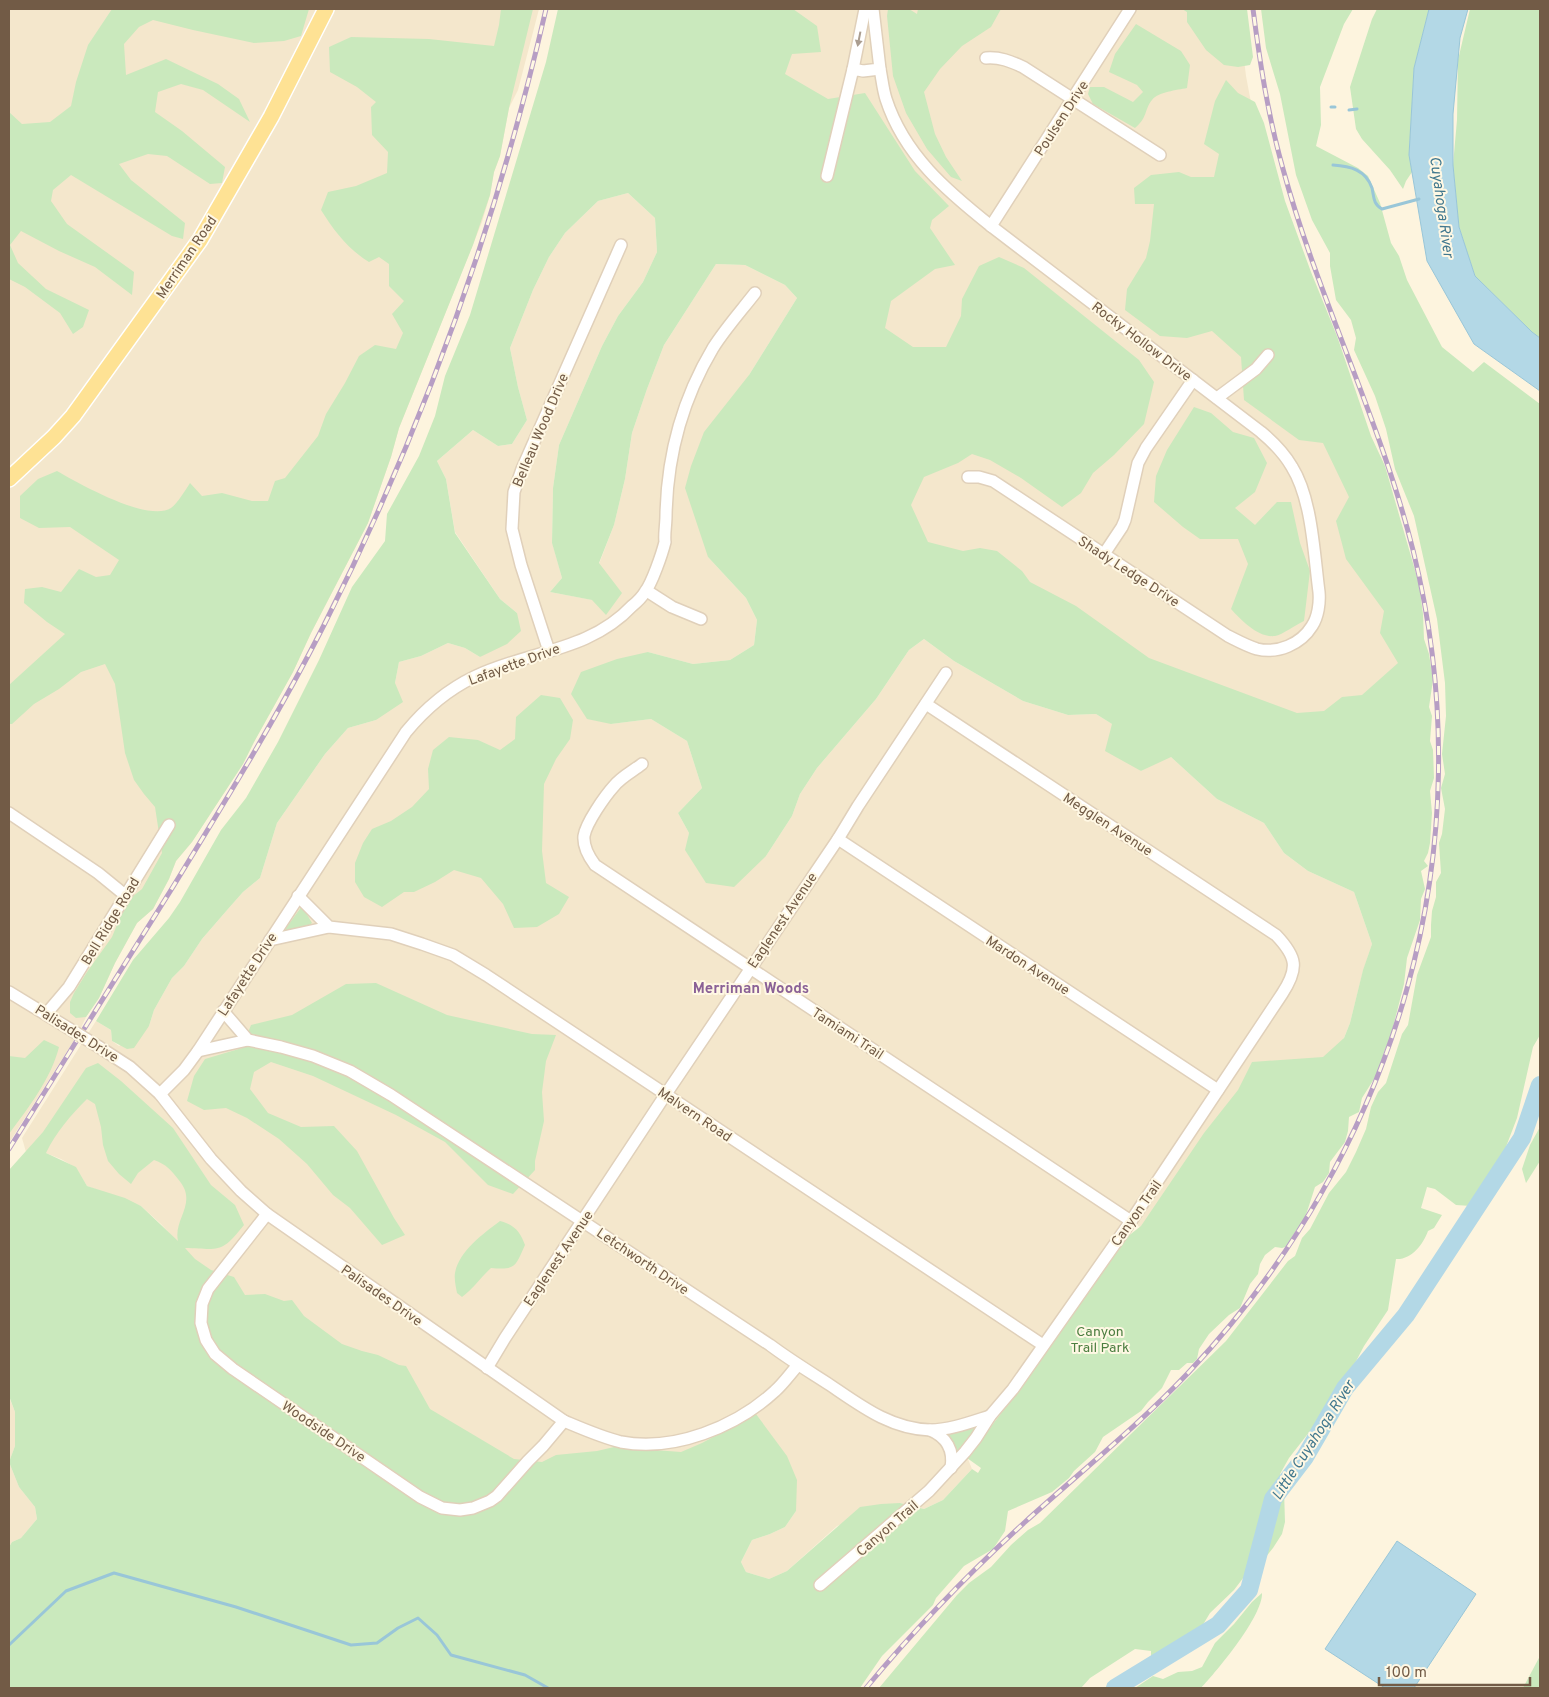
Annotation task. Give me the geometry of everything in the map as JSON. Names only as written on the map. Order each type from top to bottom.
[{"type":"main road","name":"Merriman Road","points":[[9,479],[74,416],[192,253],[271,118],[326,9]]},
{"type":"street","points":[[827,176],[853,69],[865,9]]},
{"type":"street","name":"Rocky Hollow Drive","points":[[873,9],[880,69],[886,100],[912,151],[930,173],[948,192],[990,226],[1273,442],[1293,468],[1304,493],[1320,601],[1313,626],[1294,644]]},
{"type":"street","name":"Poulsen Drive","points":[[990,226],[1130,9]]},
{"type":"street","points":[[986,58],[1009,60],[1023,66],[1160,155]]},
{"type":"street","points":[[853,69],[864,71],[880,69]]},
{"type":"street","name":"Belleau Wood Drive","points":[[549,651],[515,546],[512,519],[514,492],[522,469],[621,245]]},
{"type":"street","name":"Lafayette Drive","points":[[160,1094],[184,1070],[198,1051],[406,732],[427,708],[475,676],[585,639],[609,627],[622,617],[646,591],[665,542],[669,468],[678,427],[686,403],[714,347],[755,293]]},
{"type":"street","points":[[1217,398],[1256,369],[1268,355]]},
{"type":"street","points":[[1104,554],[1125,520],[1138,463],[1146,448],[1193,380]]},
{"type":"street","name":"Shady Ledge Drive","points":[[968,477],[979,477],[994,482],[1228,636],[1259,650],[1282,649],[1294,644]]},
{"type":"street","points":[[646,591],[672,607],[702,619]]},
{"type":"street","name":"Eaglenest Avenue","points":[[487,1368],[510,1330],[666,1094],[838,839],[946,674]]},
{"type":"street","name":"Megglen Avenue","points":[[926,704],[1276,935],[1287,946]]},
{"type":"street","name":"Tamiami Trail","points":[[642,764],[614,785],[588,824],[584,835],[585,846],[595,865],[1131,1221]]},
{"type":"street","points":[[9,813],[98,873],[124,895]]},
{"type":"street","name":"Bell Ridge Road","points":[[46,1014],[69,987],[124,895],[169,825]]},
{"type":"street","name":"Mardon Avenue","points":[[838,839],[1218,1090]]},
{"type":"street","points":[[298,896],[329,927]]},
{"type":"street","name":"Malvern Road","points":[[270,940],[329,927],[391,934],[453,955],[486,975],[1043,1345]]},
{"type":"street","name":"Canyon Trail","points":[[820,1585],[929,1492],[976,1438],[990,1416],[1013,1388],[1131,1221],[1290,981],[1293,973],[1293,964],[1291,953],[1287,946]]},
{"type":"street","name":"Palisades Drive","points":[[9,992],[130,1066],[160,1094],[216,1165],[267,1214],[564,1421],[599,1436],[623,1442],[651,1444],[686,1440],[719,1428],[754,1407],[775,1391],[798,1365]]},
{"type":"street","points":[[223,1012],[248,1040]]},
{"type":"street","name":"Letchworth Drive","points":[[198,1051],[248,1040],[313,1056],[350,1071],[400,1100],[798,1365],[881,1418],[904,1426],[930,1430],[951,1427],[990,1416]]},
{"type":"street","name":"Woodside Drive","points":[[267,1214],[208,1289],[202,1304],[201,1323],[210,1348],[221,1360],[241,1375],[420,1498],[434,1505],[450,1509],[473,1508],[497,1496],[564,1421]]},
{"type":"street","points":[[930,1430],[941,1436],[949,1446],[952,1455],[951,1468]]},
{"type":"shaded area","points":[[9,9],[539,9],[518,90],[509,108],[500,156],[494,172],[482,222],[399,428],[368,523],[293,672],[243,764],[192,842],[176,861],[153,909],[137,923],[115,963],[99,998],[9,1143]]},
{"type":"shaded area","points":[[675,9],[1238,9],[1252,108],[1391,512],[1425,781],[865,559],[871,366]]},
{"type":"shaded area","points":[[628,193],[655,218],[657,252],[643,282],[618,316],[602,346],[559,445],[553,488],[552,542],[562,578],[550,592],[593,600],[599,564],[614,525],[625,479],[632,433],[647,389],[664,345],[716,264],[745,265],[785,285],[797,298],[749,375],[708,557],[746,598],[757,620],[754,645],[730,660],[693,664],[648,652],[611,724],[651,719],[687,741],[702,788],[678,813],[689,833],[686,851],[766,856],[792,816],[800,794],[817,768],[876,699],[909,650],[924,639],[954,661],[1023,701],[1068,715],[1096,714],[1112,724],[1141,771],[1170,756],[1217,799],[1264,823],[1284,853],[1308,871],[1354,892],[1372,944],[1350,1023],[1318,1102],[1209,1274],[1131,1221],[965,1452],[972,1469],[943,1500],[924,1509],[900,1503],[837,1526],[787,1571],[769,1579],[746,1572],[741,1562],[752,1540],[785,1527],[796,1511],[796,1481],[444,1531],[161,1224],[141,1206],[87,1186],[76,1168],[61,1159],[38,1150],[26,1152],[22,1138],[96,1021],[111,1030],[112,1041],[119,1046],[149,1026],[154,1010],[172,978],[184,966],[202,939],[228,909],[243,892],[260,878],[277,823],[325,754],[348,728],[376,720],[395,683],[399,662],[421,656],[448,643],[465,648],[480,657],[517,613],[500,599],[455,532],[446,479],[437,461],[473,430],[498,446],[512,444],[527,420],[510,348],[533,290],[549,257],[565,233],[598,201]]},
{"type":"shaded area","points":[[9,1397],[15,1412],[15,1446],[9,1462]]},
{"type":"shaded area","points":[[9,1462],[19,1487],[35,1507],[37,1519],[21,1538],[12,1542],[9,1547]]},
{"type":"green space","points":[[112,9],[309,9],[301,36],[284,41],[254,43],[153,20],[139,27],[124,44],[126,75],[166,59],[218,84],[239,99],[250,122],[203,90],[181,84],[158,92],[155,112],[182,131],[225,167],[222,183],[210,184],[167,156],[148,154],[119,164],[131,180],[185,223],[183,239],[172,236],[71,175],[53,190],[51,201],[67,224],[134,272],[132,295],[95,267],[21,231],[10,245],[18,263],[46,289],[89,310],[83,327],[73,334],[60,313],[25,287],[9,279],[9,112],[22,124],[50,122],[71,106],[76,82],[88,45]]},
{"type":"green space","points":[[501,9],[533,9],[490,195],[473,245],[399,428],[368,523],[293,672],[243,764],[192,842],[176,861],[153,909],[137,923],[115,963],[99,998],[86,1017],[76,1018],[70,1013],[70,1002],[74,993],[112,937],[121,915],[132,897],[142,889],[162,853],[155,807],[134,780],[125,753],[115,684],[105,664],[81,672],[59,689],[34,704],[12,724],[9,724],[9,685],[65,634],[24,603],[25,589],[42,587],[61,592],[79,569],[96,577],[110,575],[119,560],[70,527],[39,528],[20,518],[20,496],[38,479],[57,471],[113,500],[146,510],[160,511],[171,508],[179,500],[190,483],[202,496],[222,493],[252,501],[268,501],[275,481],[285,478],[318,436],[326,414],[359,356],[375,345],[396,349],[403,333],[392,314],[404,301],[389,286],[389,264],[379,257],[369,262],[361,257],[342,239],[321,210],[328,192],[356,186],[387,173],[388,152],[372,135],[371,107],[376,102],[357,87],[330,72],[329,47],[351,37],[429,39],[494,46]]},
{"type":"green space","name":"Canyon Trail Park","points":[[558,9],[793,9],[817,26],[821,52],[792,54],[785,74],[828,99],[865,93],[915,171],[949,206],[932,220],[930,228],[955,265],[935,269],[891,301],[885,328],[913,347],[946,347],[961,316],[962,299],[979,266],[999,257],[1024,268],[1139,360],[1154,382],[1144,424],[1114,455],[1093,473],[1081,493],[1062,507],[1021,478],[990,460],[972,454],[958,463],[924,477],[911,505],[928,542],[963,551],[980,548],[997,551],[1022,571],[1030,582],[1076,606],[1149,658],[1297,713],[1324,711],[1342,697],[1362,695],[1398,663],[1380,633],[1384,611],[1346,559],[1336,521],[1349,497],[1323,443],[1299,440],[1244,400],[1241,357],[1212,331],[1187,338],[1160,336],[1125,310],[1127,289],[1146,258],[1154,204],[1135,204],[1134,188],[1151,175],[1179,172],[1191,177],[1214,177],[1219,154],[1204,144],[1215,101],[1226,80],[1238,93],[1255,102],[1264,123],[1285,201],[1337,336],[1371,436],[1385,466],[1419,584],[1424,639],[1429,654],[1433,680],[1429,707],[1432,716],[1430,741],[1433,750],[1434,778],[1430,791],[1432,813],[1430,843],[1424,861],[1428,866],[1421,871],[1425,889],[1421,899],[1420,920],[1407,958],[1404,984],[1391,1035],[1379,1071],[1362,1098],[1359,1112],[1349,1117],[1345,1142],[1330,1162],[1329,1173],[1323,1182],[1315,1187],[1305,1218],[1288,1246],[1282,1248],[1275,1247],[1265,1255],[1260,1264],[1258,1274],[1250,1284],[1240,1308],[1229,1315],[1209,1334],[1199,1349],[1197,1359],[1193,1363],[1187,1363],[1179,1370],[1171,1370],[1162,1388],[1141,1411],[1103,1437],[1095,1452],[1069,1478],[1052,1492],[1008,1511],[1005,1531],[993,1549],[964,1566],[936,1598],[933,1605],[882,1656],[860,1688],[9,1688],[9,1547],[12,1542],[21,1538],[37,1519],[35,1507],[19,1487],[9,1462],[15,1446],[15,1412],[9,1396],[9,1170],[43,1132],[86,1068],[98,1063],[173,1128],[211,1185],[235,1205],[244,1225],[230,1241],[219,1248],[185,1248],[195,1259],[211,1270],[234,1277],[245,1295],[265,1294],[284,1301],[292,1300],[304,1316],[342,1344],[406,1366],[430,1409],[514,1459],[542,1462],[556,1455],[597,1451],[614,1447],[681,1452],[756,1414],[787,1456],[797,1480],[796,1511],[785,1527],[752,1540],[741,1562],[746,1572],[769,1579],[787,1571],[860,1507],[900,1503],[924,1509],[943,1500],[972,1469],[978,1473],[981,1468],[967,1458],[1018,1391],[1127,1237],[1141,1226],[1204,1133],[1238,1090],[1252,1062],[1323,1057],[1344,1038],[1350,1023],[1363,970],[1372,944],[1354,892],[1308,871],[1284,853],[1264,823],[1217,799],[1171,757],[1141,771],[1105,751],[1112,724],[1096,714],[1068,715],[1023,701],[954,661],[924,639],[909,650],[876,699],[817,768],[800,794],[792,816],[766,856],[734,887],[706,883],[685,850],[689,833],[678,813],[702,788],[687,741],[651,719],[611,724],[587,719],[571,694],[581,672],[617,659],[648,652],[693,664],[730,660],[754,645],[757,620],[746,598],[708,557],[685,488],[704,432],[749,375],[797,298],[785,285],[745,265],[716,264],[664,345],[632,433],[625,479],[614,525],[599,563],[622,593],[606,615],[592,600],[550,592],[562,578],[552,543],[553,488],[559,445],[602,346],[618,316],[643,282],[657,252],[655,218],[628,193],[598,201],[565,233],[549,257],[533,290],[510,348],[527,420],[512,444],[498,446],[473,430],[437,461],[446,479],[455,533],[500,599],[517,613],[521,631],[507,644],[480,657],[465,648],[448,643],[421,656],[399,662],[395,683],[403,702],[376,720],[348,728],[325,754],[277,823],[260,878],[243,892],[228,909],[202,939],[184,966],[172,978],[154,1010],[149,1026],[134,1048],[127,1049],[112,1041],[111,1030],[96,1021],[133,960],[169,918],[221,830],[246,798],[278,742],[319,660],[352,587],[385,541],[387,514],[419,456],[435,416],[445,376],[470,315],[546,62]],"holes":[[[87,1099],[95,1104],[108,1161],[119,1174],[131,1184],[138,1173],[154,1160],[168,1168],[184,1188],[186,1203],[177,1233],[178,1241],[141,1206],[125,1198],[87,1186],[76,1167],[46,1153],[54,1138],[75,1111]]]},
{"type":"green space","points":[[888,9],[909,9],[917,14],[918,9],[1001,9],[991,27],[962,46],[940,69],[924,92],[935,134],[946,157],[962,181],[951,177],[927,149],[906,113],[893,76],[887,16]]},
{"type":"green space","points":[[1182,9],[1247,9],[1253,57],[1250,65],[1238,67],[1224,65],[1206,50],[1187,22],[1187,12]]},
{"type":"green space","points":[[1261,9],[1353,9],[1344,24],[1320,87],[1321,125],[1316,146],[1358,168],[1368,176],[1380,203],[1391,243],[1399,256],[1407,280],[1442,347],[1473,372],[1484,362],[1540,404],[1540,1035],[1533,1047],[1517,1118],[1489,1184],[1471,1206],[1456,1205],[1435,1189],[1427,1187],[1421,1208],[1442,1215],[1434,1228],[1428,1231],[1416,1251],[1407,1257],[1396,1259],[1388,1310],[1364,1346],[1343,1386],[1289,1458],[1280,1474],[1284,1490],[1285,1522],[1282,1534],[1265,1558],[1250,1569],[1234,1590],[1210,1613],[1198,1633],[1151,1661],[1151,1651],[1135,1649],[1090,1678],[1081,1688],[879,1688],[969,1583],[991,1567],[1028,1530],[1040,1523],[1226,1341],[1288,1261],[1295,1256],[1302,1238],[1310,1229],[1329,1193],[1346,1172],[1366,1129],[1371,1107],[1378,1092],[1386,1083],[1402,1034],[1408,1025],[1417,975],[1431,937],[1436,882],[1441,873],[1439,843],[1445,809],[1441,788],[1445,774],[1442,754],[1446,716],[1445,683],[1437,619],[1414,516],[1395,469],[1386,429],[1375,396],[1354,350],[1356,338],[1351,320],[1336,300],[1330,266],[1330,253],[1312,220],[1296,175],[1280,94],[1266,48]]},
{"type":"green space","points":[[1377,9],[1429,9],[1414,68],[1409,154],[1412,172],[1403,189],[1356,129],[1350,87]]},
{"type":"green space","points":[[1470,9],[1540,9],[1540,338],[1475,276],[1459,227],[1453,165],[1457,120],[1458,60]]},
{"type":"green space","points":[[1136,24],[1181,51],[1190,65],[1187,88],[1155,97],[1144,117],[1135,128],[1093,104],[1088,94],[1090,87],[1104,87],[1133,102],[1143,92],[1137,85],[1109,72],[1115,54]]},
{"type":"green space","points":[[1194,407],[1211,413],[1233,432],[1254,438],[1267,463],[1255,492],[1235,508],[1255,525],[1277,502],[1291,502],[1300,543],[1310,571],[1304,621],[1278,635],[1269,636],[1256,631],[1231,609],[1248,564],[1238,539],[1200,539],[1154,502],[1156,476],[1167,450]]},
{"type":"green space","points":[[541,695],[560,698],[573,720],[570,739],[556,759],[544,784],[542,851],[546,883],[569,897],[559,914],[537,927],[514,928],[503,904],[481,878],[454,870],[414,892],[404,892],[382,907],[364,897],[355,882],[355,863],[363,843],[372,829],[391,821],[412,807],[429,789],[428,769],[433,750],[449,737],[478,740],[500,750],[515,739],[516,717]]},
{"type":"green space","points":[[302,906],[312,923],[303,928],[285,931],[286,928]]},
{"type":"green space","points":[[376,983],[447,1015],[532,1034],[556,1035],[546,1061],[542,1092],[544,1121],[535,1161],[535,1170],[513,1194],[488,1185],[445,1142],[396,1115],[313,1076],[271,1062],[254,1072],[250,1089],[268,1113],[301,1127],[334,1126],[357,1151],[405,1235],[382,1245],[350,1208],[333,1195],[307,1164],[279,1139],[247,1118],[226,1108],[204,1110],[187,1101],[194,1076],[205,1059],[242,1048],[251,1025],[292,1015],[346,984]]},
{"type":"green space","points":[[44,1040],[59,1047],[55,1059],[45,1082],[9,1134],[9,1056],[25,1058]]},
{"type":"green space","points":[[1540,1127],[1540,1161],[1526,1183],[1522,1169],[1530,1145]]},
{"type":"green space","points":[[500,1221],[513,1227],[521,1236],[525,1245],[519,1258],[514,1266],[491,1268],[462,1297],[457,1293],[455,1283],[455,1273],[461,1257]]},
{"type":"green space","points":[[974,1426],[978,1428],[957,1453],[948,1435]]},
{"type":"green space","points":[[1262,1593],[1255,1615],[1247,1629],[1228,1657],[1201,1688],[1135,1688],[1153,1676],[1163,1679],[1178,1672],[1192,1671],[1202,1667],[1215,1643]]},
{"type":"green space","points":[[1540,1656],[1540,1688],[1523,1688]]},
{"type":"water","name":"Cuyahoga River","points":[[1429,9],[1468,9],[1460,38],[1453,114],[1453,165],[1459,227],[1475,276],[1540,338],[1540,391],[1474,344],[1427,261],[1409,155],[1414,68]]},
{"type":"water","points":[[1397,1541],[1476,1594],[1414,1688],[1385,1688],[1325,1649]]},
{"type":"waterway","points":[[1349,110],[1357,109]]},
{"type":"waterway","points":[[1333,165],[1345,166],[1362,173],[1372,188],[1375,203],[1382,209],[1419,199]]},
{"type":"waterway","name":"Little Cuyahoga River","points":[[1115,1688],[1218,1625],[1249,1590],[1273,1499],[1305,1457],[1345,1388],[1406,1315],[1522,1138],[1540,1085]]},
{"type":"waterway","points":[[9,1645],[66,1591],[114,1573],[236,1607],[351,1645],[377,1643],[398,1628],[418,1618],[437,1635],[451,1655],[525,1675],[548,1688]]},
{"type":"railway","points":[[9,1149],[171,890],[250,759],[324,625],[360,551],[394,476],[454,324],[505,168],[546,9]]},
{"type":"railway","points":[[866,1688],[942,1602],[983,1562],[1169,1393],[1261,1286],[1322,1192],[1371,1093],[1407,990],[1429,883],[1438,773],[1433,662],[1413,550],[1399,501],[1367,406],[1313,265],[1283,169],[1265,89],[1253,9]]},
{"type":"district","name":"Merriman Woods","points":[[751,988]]}]
